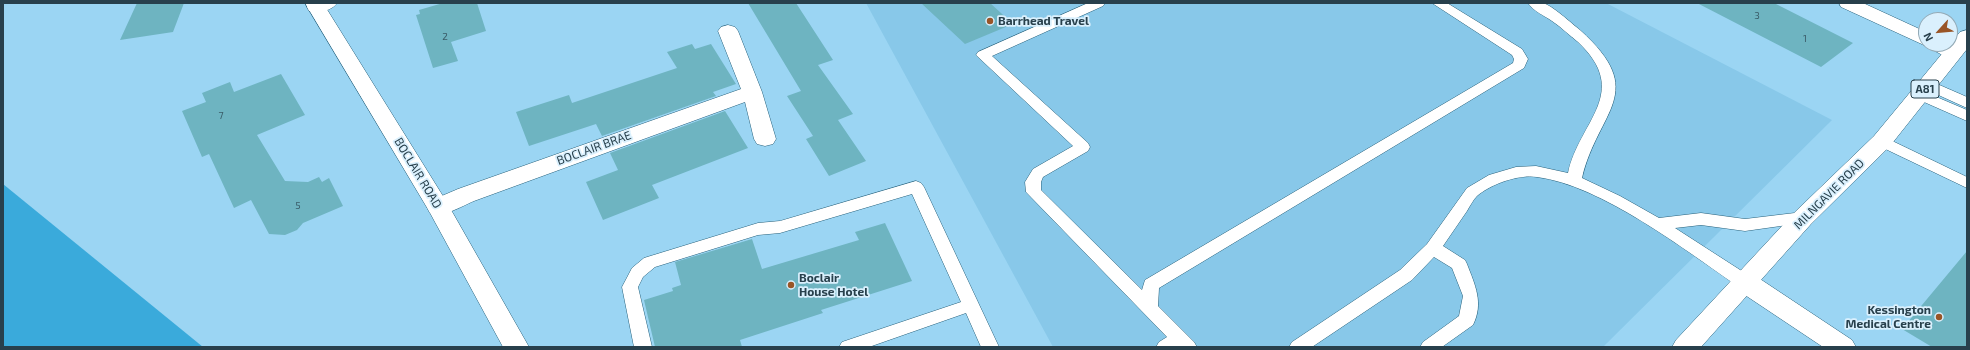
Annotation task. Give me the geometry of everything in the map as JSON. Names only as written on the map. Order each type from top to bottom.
[{"type":"main road","points":[[1848,3],[1918,36]]},
{"type":"main road","name":"BOCLAIR ROAD","points":[[319,4],[438,207],[516,347]]},
{"type":"main road","points":[[728,31],[752,92],[765,138]]},
{"type":"main road","name":"MILNGAVIE ROAD","points":[[1685,347],[1803,218],[1882,141],[1967,36]]},
{"type":"main road","name":"BOCLAIR BRAE","points":[[438,207],[466,195],[752,92]]},
{"type":"main road","points":[[1745,282],[1843,347]]},
{"type":"lane","points":[[1099,3],[983,55],[1084,147],[1038,173],[1033,182],[1034,192],[1149,308],[1177,344]]},
{"type":"lane","points":[[1149,308],[1152,285],[1519,65],[1521,59],[1517,52],[1438,3]]},
{"type":"lane","points":[[1534,3],[1578,35],[1594,52],[1604,69],[1608,82],[1609,95],[1595,130],[1579,158],[1574,180]]},
{"type":"lane","points":[[1924,90],[1967,103]]},
{"type":"lane","points":[[1924,90],[1967,116]]},
{"type":"lane","points":[[1882,141],[1967,183]]},
{"type":"lane","points":[[1298,347],[1406,275],[1433,248],[1472,192],[1494,179],[1516,172],[1536,171],[1574,180],[1615,200],[1657,224],[1745,282]]},
{"type":"lane","points":[[643,347],[630,287],[633,277],[640,267],[650,262],[758,229],[780,227],[916,187],[990,347]]},
{"type":"lane","points":[[1657,224],[1701,219],[1745,225],[1803,218]]},
{"type":"lane","points":[[1429,347],[1467,320],[1471,296],[1459,264],[1433,248]]},
{"type":"lane","points":[[848,347],[971,305]]},
{"type":"shaded area","points":[[866,3],[1606,3],[1832,120],[1603,347],[1053,347]]},
{"type":"shaded area","points":[[3,184],[203,347],[3,347]]},
{"type":"building","points":[[137,3],[184,3],[173,32],[120,40]]},
{"type":"building","points":[[443,3],[477,3],[486,31],[451,42],[458,61],[433,68],[416,15],[420,14],[419,10]]},
{"type":"building","points":[[748,3],[796,3],[833,60],[818,65],[853,114],[838,120],[866,161],[829,176],[806,139],[813,136],[787,96],[801,91]]},
{"type":"building","points":[[921,3],[990,3],[1013,24],[965,44]]},
{"type":"building","points":[[1697,3],[1774,3],[1853,43],[1821,67]]},
{"type":"building","points":[[692,44],[695,49],[711,44],[736,84],[713,92],[716,96],[602,136],[596,124],[529,146],[516,112],[569,95],[572,103],[677,68],[667,52]]},
{"type":"building","points":[[281,74],[305,115],[257,135],[285,181],[308,182],[319,177],[322,182],[329,178],[343,206],[303,223],[297,230],[285,235],[269,234],[251,200],[234,208],[209,154],[202,157],[182,111],[206,102],[202,93],[230,82],[234,92]]},
{"type":"building","points":[[725,111],[748,148],[652,185],[659,198],[603,220],[586,182],[618,170],[610,153]]},
{"type":"building","name":"Boclair House Hotel","points":[[885,223],[912,281],[821,310],[823,313],[740,340],[742,347],[655,347],[644,300],[673,291],[672,288],[681,285],[675,262],[752,239],[762,269],[859,240],[855,232]]},
{"type":"building","name":"Kessington Medical Centre","points":[[1967,251],[1967,347],[1932,347],[1902,329]]},
{"type":"place","name":"Barrhead Travel","points":[[990,21]]},
{"type":"place","name":"Boclair House Hotel","points":[[791,285]]},
{"type":"place","name":"Kessington Medical Centre","points":[[1939,317]]}]
